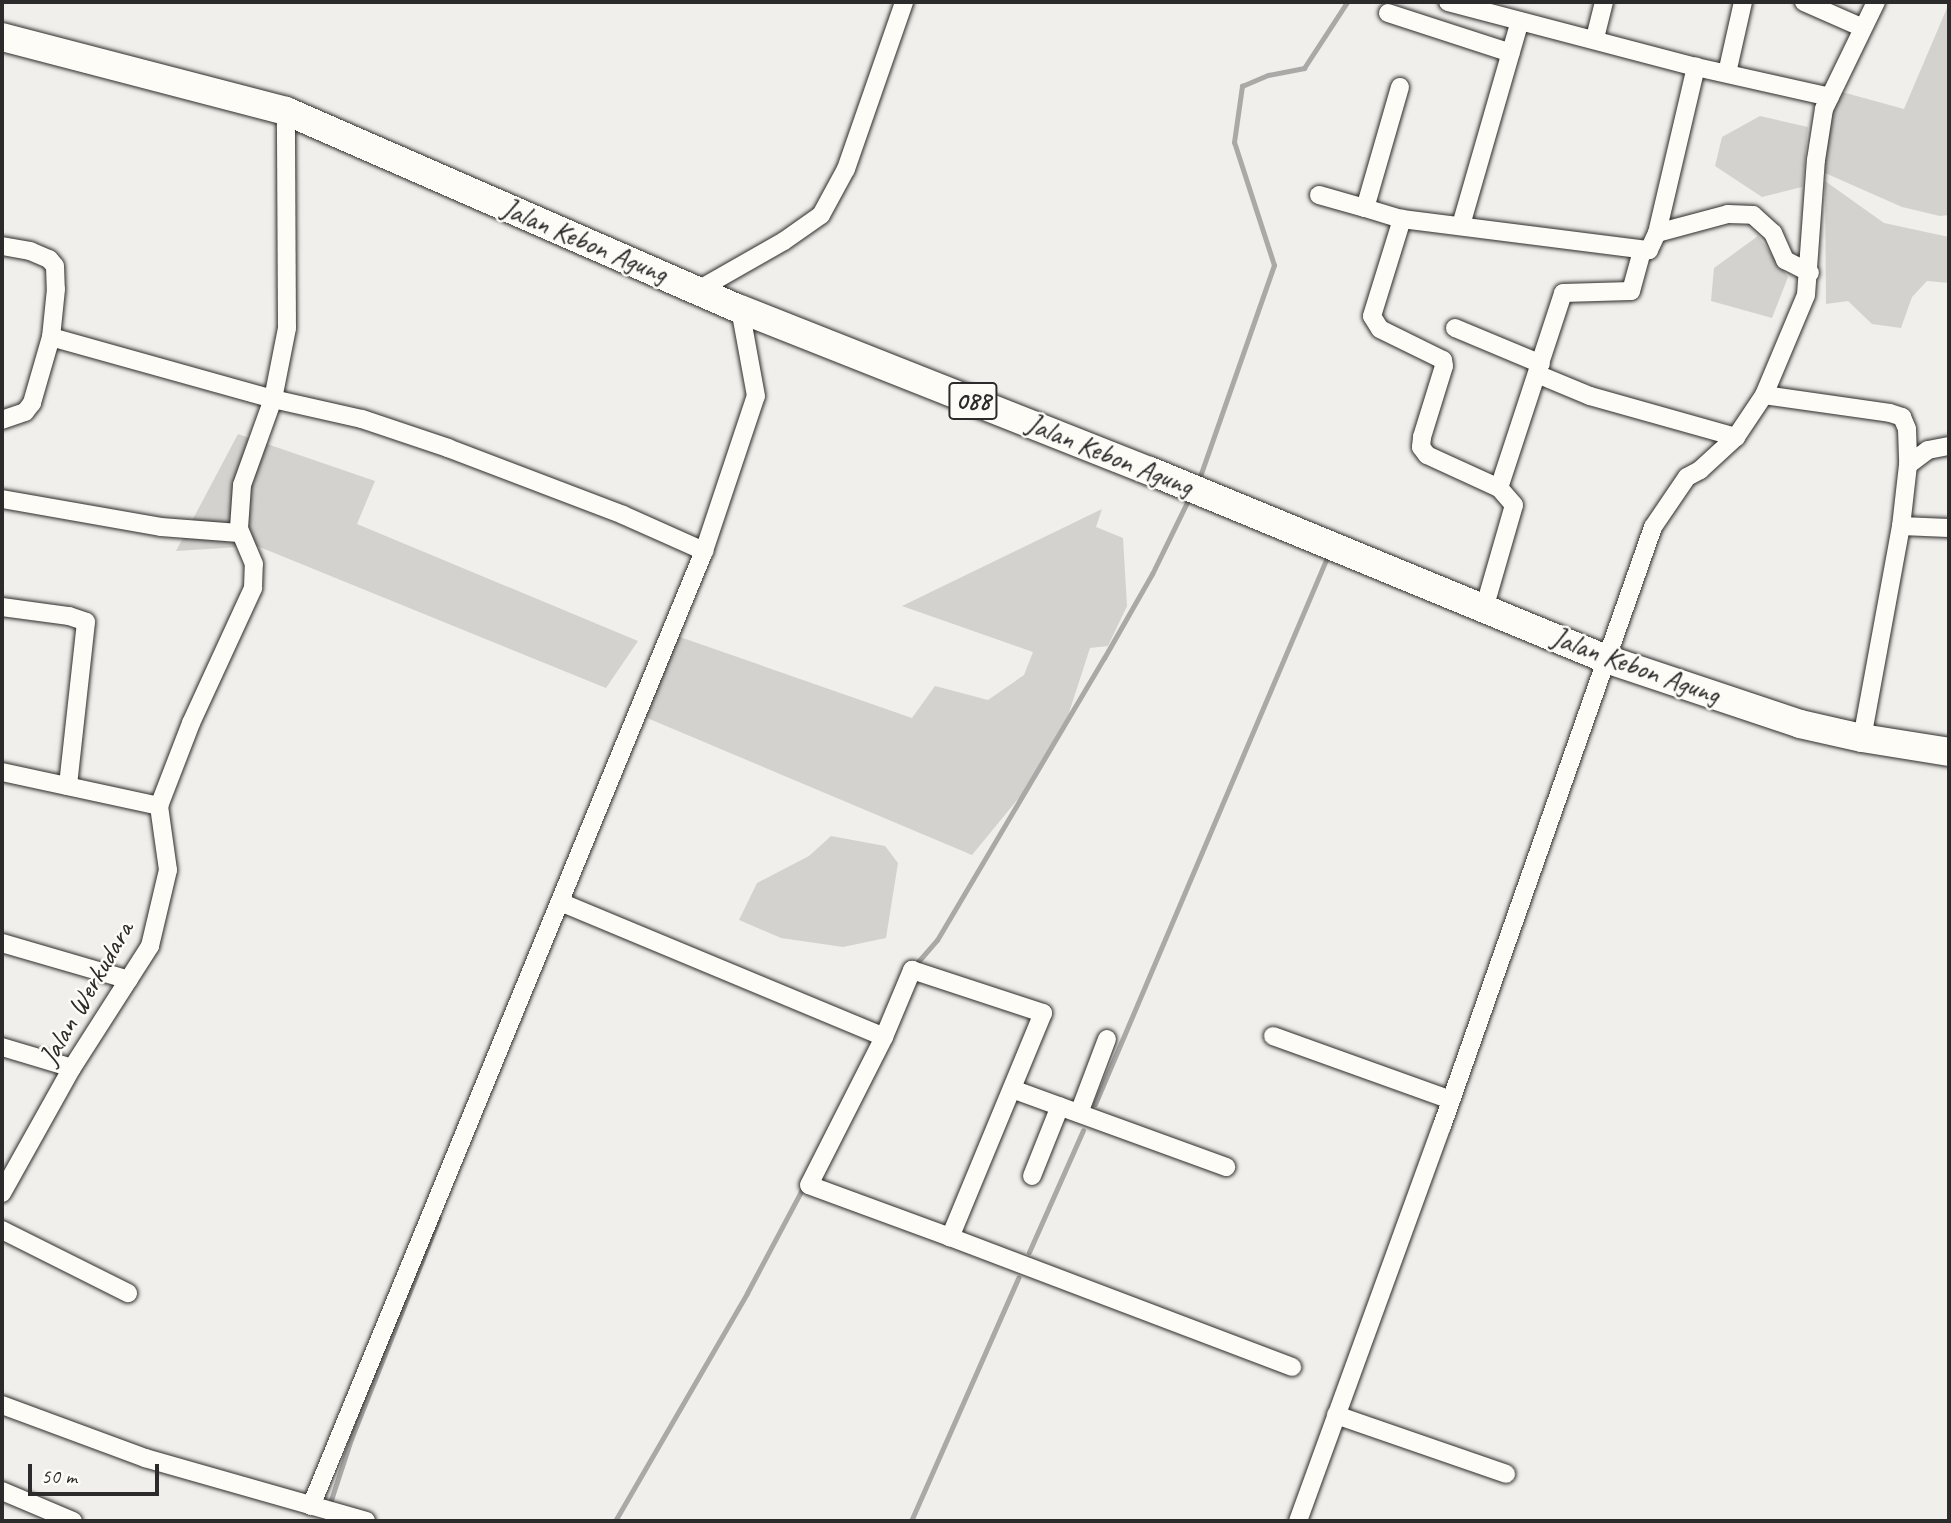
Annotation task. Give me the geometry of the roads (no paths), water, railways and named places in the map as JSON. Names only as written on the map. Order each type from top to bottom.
[{"type":"main road","name":"Jalan Kebon Agung","points":[[2,37],[286,111],[740,309],[1150,471],[1609,660],[1800,723],[1862,738],[1949,751]]},
{"type":"street","points":[[698,290],[784,241],[821,215],[846,169],[904,2]]},
{"type":"street","points":[[1448,2],[1594,38],[1696,67],[1830,97]]},
{"type":"street","points":[[1594,38],[1604,2]]},
{"type":"street","points":[[1727,73],[1743,2]]},
{"type":"street","points":[[1298,1521],[1609,660],[1653,527],[1686,477],[1700,470],[1736,437],[1764,395],[1806,295],[1810,273],[1816,160],[1824,109],[1875,2]]},
{"type":"street","points":[[1812,4],[1863,27]]},
{"type":"street","points":[[1388,13],[1511,53]]},
{"type":"street","points":[[1461,225],[1520,21]]},
{"type":"street","points":[[1319,195],[1402,219],[1642,251],[1652,247],[1657,233],[1696,67]]},
{"type":"street","points":[[1365,208],[1400,87]]},
{"type":"street","points":[[2,772],[159,806],[191,723],[253,588],[254,564],[239,533],[242,485],[273,399],[287,327],[286,111]]},
{"type":"street","points":[[1657,233],[1728,214],[1754,215],[1773,233],[1785,260],[1810,273]]},
{"type":"street","points":[[1402,219],[1372,316],[1380,329],[1443,360],[1443,371],[1421,447],[1427,455],[1499,488],[1514,505],[1484,609]]},
{"type":"street","points":[[2,246],[43,255],[55,266],[56,289],[51,337],[32,403],[25,412],[2,421]]},
{"type":"street","points":[[1499,488],[1563,292],[1631,291],[1642,251]]},
{"type":"street","points":[[311,1506],[704,551],[756,396],[740,309]]},
{"type":"street","points":[[1455,328],[1590,396],[1736,437]]},
{"type":"street","points":[[51,337],[273,399],[362,419],[448,448],[623,515],[704,551]]},
{"type":"street","points":[[1764,395],[1902,418],[1907,429],[1908,465],[1901,526],[1862,738]]},
{"type":"street","points":[[1908,465],[1928,450],[1949,446]]},
{"type":"street","points":[[2,499],[161,527],[239,533]]},
{"type":"street","points":[[1901,526],[1949,528]]},
{"type":"street","points":[[2,607],[69,616],[87,624],[68,786]]},
{"type":"street","name":"Jalan Werkudara","points":[[3,1188],[72,1068],[150,946],[168,870],[159,806]]},
{"type":"street","points":[[560,902],[884,1037]]},
{"type":"street","points":[[2,943],[129,980]]},
{"type":"street","points":[[950,1237],[1043,1013],[912,970],[884,1037],[809,1185],[1292,1367]]},
{"type":"street","points":[[1273,1036],[1451,1100]]},
{"type":"street","points":[[1079,1113],[1107,1039]]},
{"type":"street","points":[[2,1047],[72,1068]]},
{"type":"street","points":[[1012,1088],[1226,1167]]},
{"type":"street","points":[[1032,1176],[1060,1106]]},
{"type":"street","points":[[2,1230],[128,1293]]},
{"type":"street","points":[[2,1405],[145,1458],[366,1521]]},
{"type":"street","points":[[1336,1415],[1506,1475]]},
{"type":"street","points":[[2,1490],[73,1521]]},
{"type":"waterway","points":[[1198,482],[1274,265],[1234,142],[1242,86],[1268,75],[1304,68],[1347,2]]},
{"type":"waterway","points":[[916,964],[937,940],[1104,658],[1152,574],[1189,498]]},
{"type":"waterway","points":[[1095,1104],[1328,555]]},
{"type":"waterway","points":[[1029,1252],[1083,1130]]},
{"type":"waterway","points":[[615,1521],[747,1293],[804,1186]]},
{"type":"waterway","points":[[329,1506],[351,1439],[439,1218]]},
{"type":"waterway","points":[[911,1521],[1018,1278]]}]
